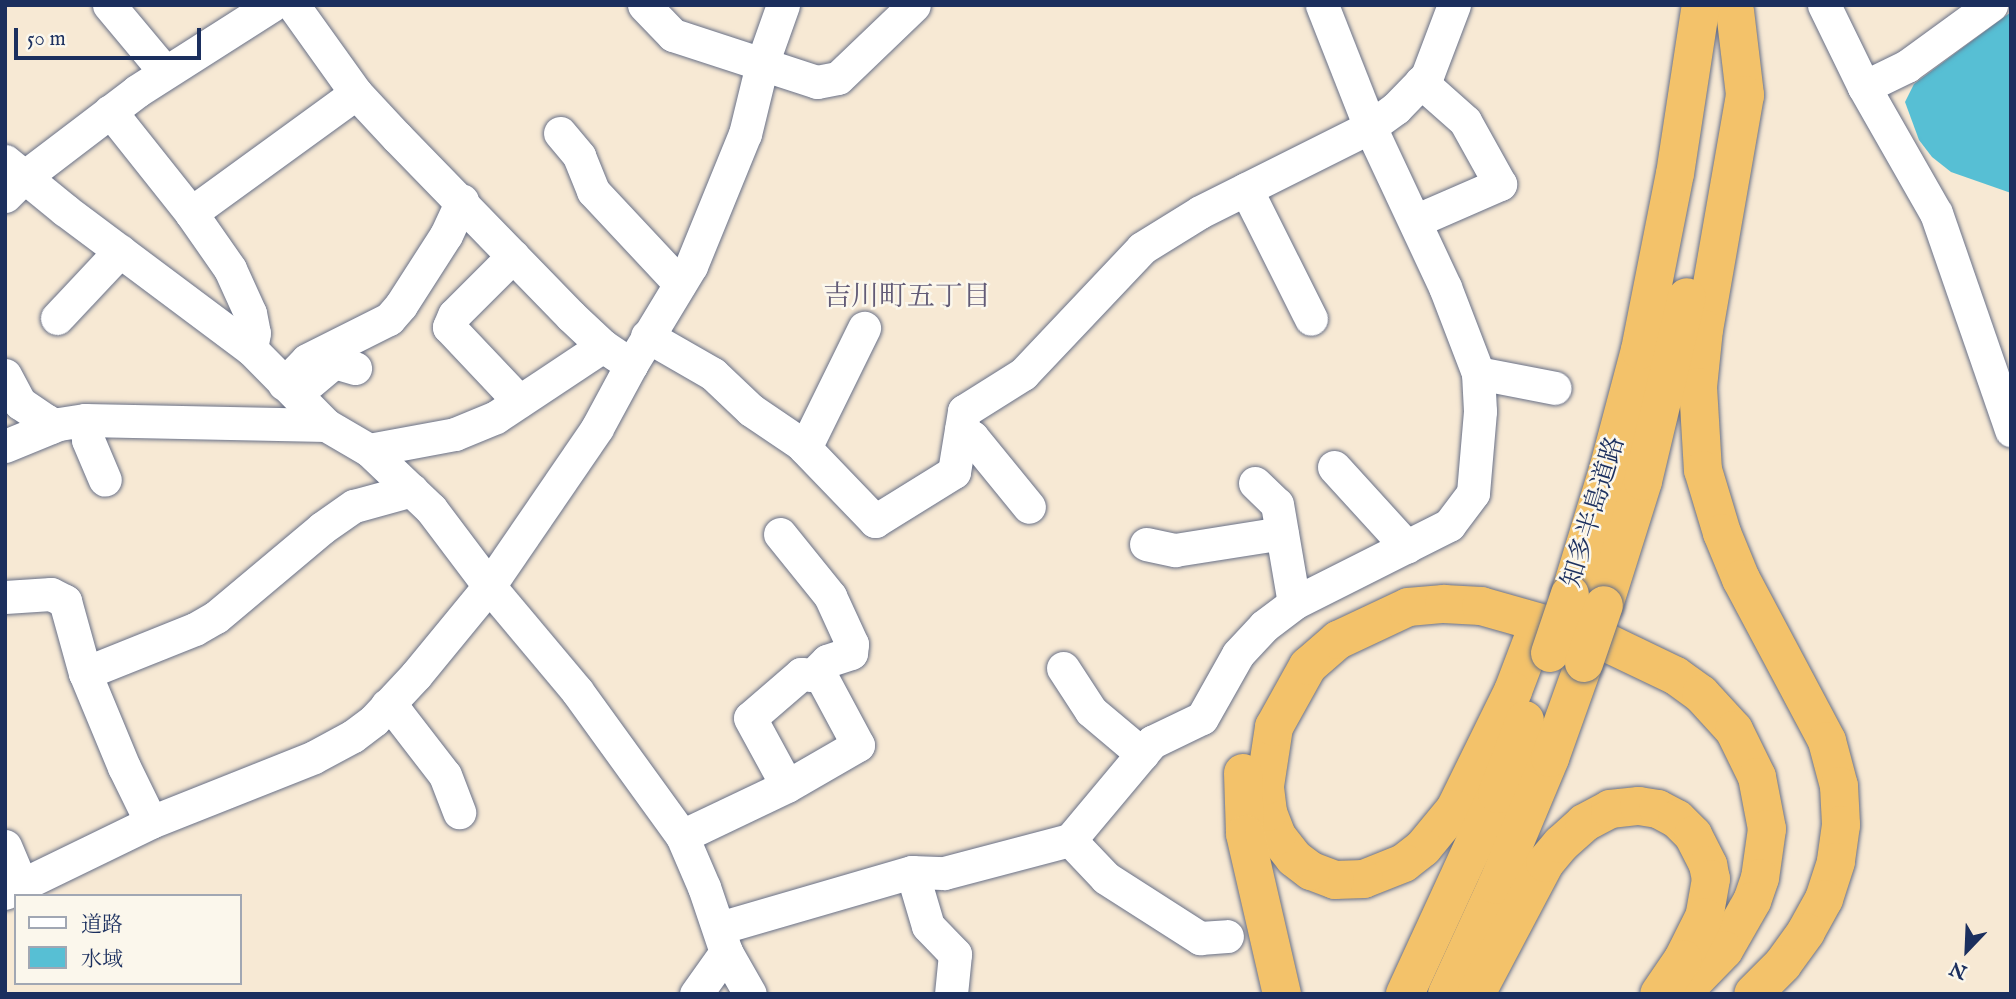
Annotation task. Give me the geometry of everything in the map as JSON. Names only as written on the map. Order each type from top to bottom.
[{"type":"highway","name":"知多半島道路","points":[[1405,994],[1497,794],[1555,652],[1575,595],[1640,350],[1663,231],[1724,7]]},
{"type":"highway","name":"知多半島道路","points":[[1575,595],[1643,481],[1692,275],[1726,85],[1724,7]]},
{"type":"highway","points":[[1724,7],[1745,95],[1703,341],[1698,387],[1703,470],[1722,533],[1741,579],[1827,741],[1839,786],[1840,825],[1836,862],[1824,899],[1791,954],[1753,994]]},
{"type":"highway","points":[[1282,994],[1245,834],[1242,800],[1247,741],[1265,688],[1297,642],[1344,609],[1379,592],[1419,583],[1473,581],[1531,594],[1610,620],[1694,659],[1730,688],[1768,741],[1788,802],[1789,850],[1786,872],[1767,927],[1718,994]]},
{"type":"highway","points":[[1575,595],[1555,652],[1513,691],[1455,809],[1423,848],[1404,863],[1364,879],[1335,880],[1311,871],[1294,858],[1277,836],[1268,812],[1265,786],[1274,727],[1308,666],[1338,640],[1408,607],[1444,604],[1481,606],[1601,640],[1676,676],[1701,694],[1734,730],[1757,777],[1766,829],[1760,878],[1752,901],[1724,950],[1681,994]]},
{"type":"highway","name":"知多半島道路","points":[[1447,994],[1497,886],[1550,758],[1555,652]]},
{"type":"highway","points":[[1476,994],[1545,863],[1561,844],[1584,822],[1611,809],[1639,806],[1658,809],[1677,819],[1693,835],[1708,865],[1710,879],[1704,917],[1683,959],[1659,994]]},
{"type":"street","points":[[109,5],[165,72]]},
{"type":"street","points":[[272,5],[165,72],[11,178],[120,251],[251,349],[326,425],[369,450],[431,509],[489,586],[577,691],[682,836],[723,940],[750,994]]},
{"type":"street","points":[[293,5],[356,93],[603,346],[631,365]]},
{"type":"street","points":[[644,5],[673,36],[817,82],[838,78],[914,5]]},
{"type":"street","points":[[5,846],[13,889],[151,822],[314,757],[353,736],[374,720],[416,675],[489,586],[597,428],[631,365],[691,266],[745,134],[762,64],[783,5]]},
{"type":"street","points":[[696,994],[723,940],[912,872],[944,873],[1070,840],[1152,742],[1202,718],[1238,654],[1264,626],[1294,604],[1449,525],[1473,493],[1480,411],[1478,373],[1415,221],[1370,127],[1322,5]]},
{"type":"street","points":[[648,336],[713,374],[751,410],[801,444],[875,521],[954,472],[964,411],[1023,374],[1142,248],[1200,212],[1370,127],[1396,108],[1422,82],[1446,31],[1454,5]]},
{"type":"street","points":[[1824,5],[1864,87],[1936,214],[2011,430]]},
{"type":"street","points":[[1864,87],[1907,66],[1991,5]]},
{"type":"street","points":[[1415,221],[1500,184],[1465,121],[1422,82]]},
{"type":"street","points":[[191,213],[356,93]]},
{"type":"street","points":[[110,111],[191,213],[230,269],[250,313],[254,333],[251,349]]},
{"type":"street","points":[[560,132],[579,156],[593,191],[680,284]]},
{"type":"street","points":[[1246,189],[1311,319]]},
{"type":"street","points":[[290,389],[307,360],[389,319],[446,235],[462,201]]},
{"type":"street","points":[[57,318],[120,251]]},
{"type":"street","points":[[513,256],[454,315],[449,327],[519,401]]},
{"type":"street","points":[[801,444],[864,328]]},
{"type":"street","points":[[369,450],[455,434],[496,417],[603,346]]},
{"type":"street","points":[[290,389],[334,362],[355,368]]},
{"type":"street","points":[[1478,373],[1555,388]]},
{"type":"street","points":[[5,375],[20,403],[47,421],[50,427]]},
{"type":"street","points":[[801,444],[820,390]]},
{"type":"street","points":[[5,446],[50,427],[85,420],[326,425]]},
{"type":"street","points":[[85,420],[88,440],[105,480]]},
{"type":"street","points":[[961,430],[972,437],[1029,507]]},
{"type":"street","points":[[1334,467],[1407,547]]},
{"type":"street","points":[[1255,483],[1277,504],[1294,604]]},
{"type":"street","points":[[85,673],[195,629],[216,617],[321,528],[354,506],[412,490]]},
{"type":"street","points":[[1146,544],[1175,550],[1282,533]]},
{"type":"street","points":[[780,534],[830,596],[852,644],[851,653],[827,661],[813,675]]},
{"type":"street","points":[[5,597],[51,594],[65,601],[85,673],[124,767],[151,822]]},
{"type":"street","points":[[1063,668],[1091,710],[1142,754]]},
{"type":"street","points":[[682,836],[787,786],[858,745],[821,676],[801,674],[750,718],[787,786]]},
{"type":"street","points":[[387,705],[397,713],[446,775],[459,812]]},
{"type":"street","points":[[1070,840],[1106,878],[1200,938],[1227,936]]},
{"type":"street","points":[[912,872],[928,926],[955,954],[951,994]]},
{"type":"water","points":[[2011,12],[2011,193],[1951,172],[1932,157],[1919,140],[1905,102],[1914,84]]},
{"type":"district","name":"吉川町五丁目","points":[[907,298]]}]
